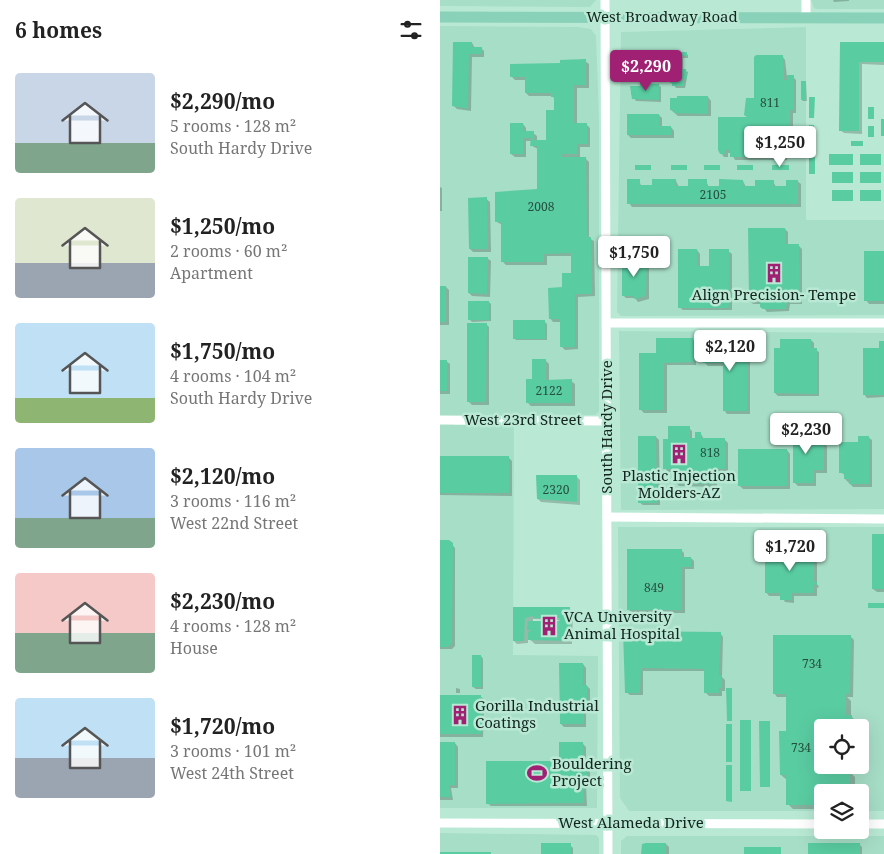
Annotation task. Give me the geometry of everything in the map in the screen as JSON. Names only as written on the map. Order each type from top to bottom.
[{"type":"main road","name":"West Broadway Road","points":[[440,17],[884,18]]},
{"type":"street","name":"South Hardy Drive","points":[[605,0],[608,854]]},
{"type":"street","points":[[806,0],[806,18]]},
{"type":"street","points":[[607,323],[884,323]]},
{"type":"street","name":"West 23rd Street","points":[[440,420],[606,421]]},
{"type":"street","points":[[607,517],[884,518]]},
{"type":"street","name":"West Alameda Drive","points":[[440,823],[814,824]]},
{"type":"street","points":[[869,824],[884,824]]},
{"type":"shaded area","points":[[440,0],[596,0],[590,7],[440,6]]},
{"type":"shaded area","points":[[811,0],[884,0],[884,9],[817,9],[814,8]]},
{"type":"shaded area","points":[[440,26],[578,27],[591,29],[596,36],[599,119],[599,412],[595,415],[453,416],[454,425],[514,425],[513,655],[598,656],[597,808],[440,808]]},
{"type":"shaded area","points":[[806,27],[806,220],[884,220],[884,315],[621,316],[617,312],[621,32]]},
{"type":"shaded area","points":[[619,331],[884,333],[884,509],[621,510]]},
{"type":"shaded area","points":[[618,527],[884,527],[884,811],[869,811],[869,784],[814,784],[814,811],[629,811],[620,798]]},
{"type":"shaded area","points":[[440,833],[596,835],[599,838],[599,854],[440,854]]},
{"type":"shaded area","points":[[627,836],[814,836],[814,839],[869,839],[869,836],[884,836],[884,854],[621,854],[621,841]]},
{"type":"building","points":[[453,42],[472,42],[472,47],[482,47],[482,54],[469,54],[468,109],[452,106]]},
{"type":"building","points":[[840,42],[884,42],[884,62],[859,62],[859,131],[839,131]]},
{"type":"building","points":[[635,51],[657,51],[657,66],[652,66],[652,79],[642,79],[642,66],[635,66]]},
{"type":"building","points":[[666,52],[687,52],[687,56],[681,56],[681,69],[686,69],[687,79],[684,79],[684,86],[672,86],[672,82],[666,82]]},
{"type":"building","points":[[756,55],[783,55],[784,80],[787,80],[787,75],[794,75],[794,110],[790,110],[790,129],[784,129],[784,157],[730,157],[730,150],[725,150],[725,154],[720,154],[718,150],[718,117],[747,117],[744,115],[746,98],[754,98],[754,57]]},
{"type":"building","points":[[586,59],[586,85],[574,85],[574,123],[587,123],[587,144],[577,144],[577,154],[562,154],[562,157],[586,157],[587,237],[591,237],[592,294],[575,294],[575,347],[560,347],[560,319],[549,319],[548,288],[562,287],[562,273],[571,273],[571,253],[544,254],[544,262],[501,262],[501,222],[495,222],[495,192],[537,189],[537,146],[530,146],[531,138],[523,138],[523,154],[510,154],[510,123],[523,123],[523,131],[534,131],[534,140],[546,140],[546,110],[554,110],[554,97],[551,97],[551,93],[525,93],[525,77],[510,77],[510,64],[560,63],[560,60]]},
{"type":"building","points":[[801,81],[806,81],[806,100],[801,100]]},
{"type":"building","points":[[640,83],[659,84],[659,100],[632,99],[630,86],[640,86]]},
{"type":"building","points":[[677,96],[708,96],[708,114],[674,113],[674,110],[670,110],[670,98],[677,98]]},
{"type":"building","points":[[809,97],[815,97],[814,118],[809,118]]},
{"type":"building","points":[[868,107],[874,107],[874,119],[868,119]]},
{"type":"building","points":[[627,114],[659,114],[659,126],[671,126],[671,135],[627,135]]},
{"type":"building","points":[[881,119],[884,119],[884,136],[881,136]]},
{"type":"building","points":[[809,125],[814,125],[815,146],[809,146]]},
{"type":"building","points":[[868,126],[874,126],[874,137],[868,137]]},
{"type":"building","points":[[851,141],[863,141],[863,146],[851,146]]},
{"type":"building","points":[[809,153],[815,153],[815,174],[809,174]]},
{"type":"building","points":[[829,154],[853,154],[853,165],[829,165]]},
{"type":"building","points":[[860,154],[881,154],[881,165],[860,165]]},
{"type":"building","points":[[635,165],[651,165],[651,170],[635,170]]},
{"type":"building","points":[[671,165],[687,165],[687,170],[671,170]]},
{"type":"building","points":[[704,165],[720,165],[720,170],[704,170]]},
{"type":"building","points":[[737,165],[753,165],[753,170],[737,170]]},
{"type":"building","points":[[772,165],[789,165],[789,170],[772,170]]},
{"type":"building","points":[[832,172],[853,172],[853,183],[832,183]]},
{"type":"building","points":[[860,172],[881,172],[881,183],[860,183]]},
{"type":"building","points":[[627,179],[640,179],[640,185],[652,185],[652,179],[676,179],[676,186],[688,186],[688,179],[707,179],[707,186],[719,186],[719,179],[743,180],[743,186],[755,186],[755,180],[774,180],[774,186],[786,186],[786,180],[798,180],[798,204],[627,204]]},
{"type":"building","points":[[832,190],[853,190],[853,201],[832,201]]},
{"type":"building","points":[[860,190],[881,190],[881,201],[860,201]]},
{"type":"building","points":[[487,197],[488,249],[469,249],[468,198]]},
{"type":"building","name":"Align Precision- Tempe","points":[[748,228],[785,228],[785,244],[799,244],[800,301],[787,301],[786,309],[763,309],[760,307],[760,301],[749,301]]},
{"type":"building","points":[[678,249],[697,249],[697,266],[709,266],[709,249],[729,249],[729,308],[678,308]]},
{"type":"building","points":[[864,251],[884,251],[884,301],[864,301]]},
{"type":"building","points":[[468,257],[488,257],[487,294],[468,293]]},
{"type":"building","points":[[622,259],[647,259],[646,296],[634,299],[634,296],[622,296]]},
{"type":"building","points":[[440,286],[446,286],[446,322],[440,322]]},
{"type":"building","points":[[468,301],[489,301],[489,320],[468,320]]},
{"type":"building","points":[[513,320],[545,320],[545,339],[513,339]]},
{"type":"building","points":[[467,323],[487,323],[486,402],[467,402]]},
{"type":"building","points":[[656,338],[693,338],[693,362],[664,363],[664,410],[639,410],[639,353],[656,353]]},
{"type":"building","points":[[704,338],[732,339],[732,353],[748,353],[747,411],[723,411],[723,363],[703,363]]},
{"type":"building","points":[[780,339],[811,339],[811,348],[817,348],[817,394],[774,393],[774,348],[780,348]]},
{"type":"building","points":[[879,341],[884,341],[884,395],[863,395],[863,348],[879,348]]},
{"type":"building","points":[[532,359],[546,359],[546,380],[572,379],[572,403],[526,403],[526,379],[532,379]]},
{"type":"building","points":[[440,360],[447,360],[447,391],[440,391]]},
{"type":"building","points":[[793,423],[809,423],[809,439],[824,441],[824,470],[814,470],[814,483],[793,483]]},
{"type":"building","points":[[668,426],[690,426],[690,438],[695,438],[695,432],[701,432],[701,438],[725,438],[725,469],[715,469],[715,484],[674,483],[674,469],[663,469],[663,439],[668,439]]},
{"type":"building","points":[[638,436],[656,436],[657,503],[638,503]]},
{"type":"building","points":[[858,436],[869,436],[869,484],[849,484],[849,479],[844,479],[844,473],[839,473],[839,442],[858,442]]},
{"type":"building","points":[[738,449],[787,449],[787,486],[738,486]]},
{"type":"building","points":[[440,456],[509,456],[509,493],[440,493]]},
{"type":"building","points":[[536,475],[577,475],[577,502],[537,499]]},
{"type":"building","points":[[872,534],[884,534],[884,589],[872,589]]},
{"type":"building","points":[[440,540],[449,540],[453,543],[452,643],[448,647],[440,647]]},
{"type":"building","points":[[781,548],[814,550],[814,582],[817,582],[817,585],[814,585],[814,593],[792,593],[792,600],[780,600],[780,593],[765,593],[765,550],[781,550]]},
{"type":"building","points":[[627,549],[682,549],[682,557],[691,557],[691,567],[682,567],[682,610],[627,610]]},
{"type":"building","points":[[868,603],[884,603],[884,608],[868,608]]},
{"type":"building","name":"VCA University Animal Hospital","points":[[513,607],[570,607],[570,641],[528,640],[528,632],[531,630],[527,630],[528,621],[560,621],[560,618],[533,618],[533,616],[525,618],[524,641],[513,641]]},
{"type":"building","points":[[623,631],[721,632],[719,675],[722,675],[722,688],[719,688],[719,693],[704,693],[704,669],[641,668],[640,693],[625,693]]},
{"type":"building","points":[[773,635],[851,635],[850,694],[846,694],[846,715],[852,715],[852,719],[814,719],[814,774],[850,774],[850,784],[814,784],[814,805],[786,805],[786,775],[780,775],[779,731],[786,731],[786,694],[773,694]]},
{"type":"building","points":[[472,655],[481,655],[481,687],[472,687]]},
{"type":"building","points":[[559,663],[583,663],[583,685],[587,685],[587,703],[584,703],[584,724],[560,724]]},
{"type":"building","points":[[726,688],[732,688],[732,721],[727,721]]},
{"type":"building","name":"Gorilla Industrial Coatings","points":[[440,695],[481,695],[481,734],[440,734]]},
{"type":"building","points":[[740,720],[751,720],[751,791],[740,791]]},
{"type":"building","points":[[759,721],[770,721],[770,787],[760,787]]},
{"type":"building","points":[[726,724],[732,724],[732,762],[726,762]]},
{"type":"building","points":[[440,742],[455,742],[455,785],[449,785],[451,797],[440,797]]},
{"type":"building","name":"Bouldering Project","points":[[559,742],[583,742],[584,764],[587,764],[587,782],[584,782],[584,803],[486,804],[486,761],[559,761]]},
{"type":"building","points":[[726,765],[732,765],[732,802],[726,801]]},
{"type":"building","points":[[541,843],[571,843],[571,854],[541,854]]},
{"type":"building","points":[[666,843],[666,854],[641,854],[642,844]]},
{"type":"building","points":[[808,843],[860,843],[860,854],[808,854]]},
{"type":"building","points":[[744,847],[781,847],[781,854],[744,854]]},
{"type":"building","points":[[440,852],[491,852],[491,854],[440,854]]},
{"type":"place","name":"Align Precision- Tempe","points":[[774,273]]},
{"type":"place","name":"Plastic Injection Molders-AZ","points":[[679,454]]},
{"type":"place","name":"VCA University Animal Hospital","points":[[549,626]]},
{"type":"place","name":"Gorilla Industrial Coatings","points":[[460,715]]},
{"type":"place","name":"Bouldering Project","points":[[537,773]]}]
